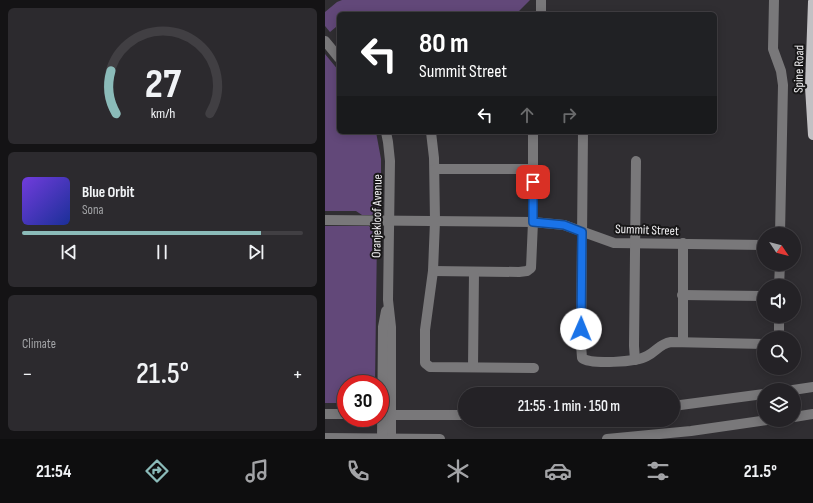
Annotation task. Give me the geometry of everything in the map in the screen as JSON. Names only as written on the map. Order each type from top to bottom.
[{"type":"main road","name":"Spine Road","points":[[813,2],[810,87],[813,136]]},
{"type":"street","points":[[541,0],[541,12]]},
{"type":"street","points":[[773,0],[773,48],[781,71],[783,85],[780,227]]},
{"type":"street","points":[[325,41],[337,56]]},
{"type":"street","name":"Oranjekloof Avenue","points":[[386,134],[390,161],[388,300],[391,327],[387,375]]},
{"type":"street","points":[[431,134],[435,169],[435,221],[433,271],[425,330],[425,363],[430,367],[534,368]]},
{"type":"street","points":[[433,271],[525,272],[529,270],[532,263],[533,134]]},
{"type":"street","points":[[583,134],[581,356],[588,361],[619,362],[635,360],[648,356],[665,343],[757,344]]},
{"type":"street","points":[[635,360],[636,161]]},
{"type":"street","points":[[435,169],[533,169]]},
{"type":"street","name":"Summit Street","points":[[325,220],[533,222],[564,225],[614,243],[757,245]]},
{"type":"street","points":[[683,244],[683,342]]},
{"type":"street","points":[[473,367],[474,272]]},
{"type":"street","points":[[683,295],[757,296]]},
{"type":"street","points":[[801,389],[813,387]]},
{"type":"street","points":[[680,405],[724,401],[757,395]]},
{"type":"street","points":[[325,414],[337,414]]},
{"type":"street","points":[[801,416],[813,414]]},
{"type":"street","points":[[389,415],[458,415]]},
{"type":"street","points":[[607,439],[691,431],[757,421]]},
{"type":"street","name":"Oranjekloof Avenue","points":[[385,427],[386,439]]},
{"type":"street","points":[[325,438],[440,439]]},
{"type":"shaded area","points":[[342,0],[530,0],[518,12],[337,12],[337,28],[336,27],[330,32],[325,26],[325,12],[337,2]]},
{"type":"shaded area","points":[[325,54],[337,69],[337,134],[376,134],[381,159],[381,205],[377,213],[371,215],[362,215],[356,211],[325,211]]},
{"type":"shaded area","points":[[325,226],[369,226],[377,236],[375,375],[337,375],[337,403],[325,403]]},
{"type":"route","points":[[533,182],[533,222],[564,225],[582,232],[581,329]]}]
